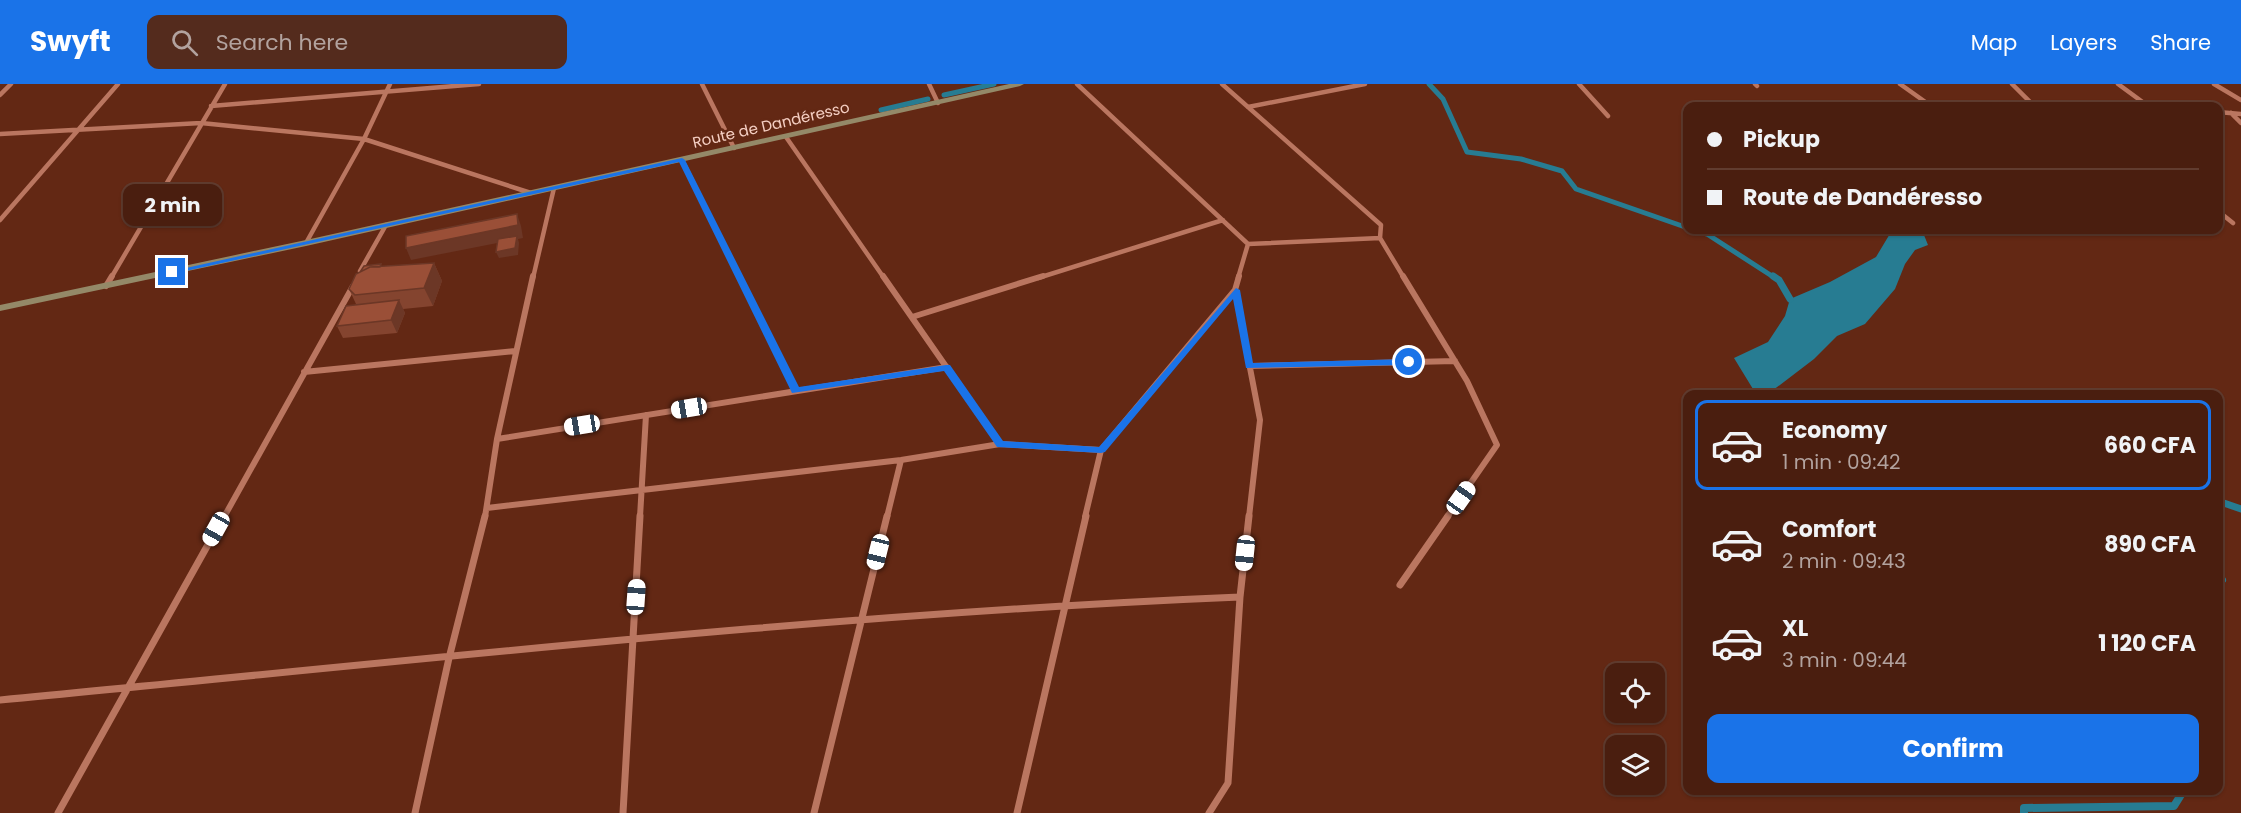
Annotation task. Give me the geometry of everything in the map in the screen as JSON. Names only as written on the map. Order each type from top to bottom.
[{"type":"street","points":[[0,96],[11,84]]},
{"type":"street","points":[[0,220],[118,84]]},
{"type":"street","points":[[106,286],[225,84]]},
{"type":"street","points":[[306,243],[364,139],[390,84]]},
{"type":"street","points":[[212,106],[479,84]]},
{"type":"street","points":[[702,84],[734,148]]},
{"type":"street","points":[[929,84],[938,103]]},
{"type":"street","name":"Route de Dandéresso","points":[[0,308],[306,243],[1020,84]]},
{"type":"street","points":[[1077,84],[1248,244],[1380,238]]},
{"type":"street","points":[[1222,84],[1381,225],[1380,238],[1455,361],[1497,445],[1400,585]]},
{"type":"street","points":[[1248,107],[1365,84]]},
{"type":"street","points":[[1580,84],[1608,116]]},
{"type":"street","points":[[1900,84],[1925,102]]},
{"type":"street","points":[[2012,84],[2030,102]]},
{"type":"street","points":[[2118,84],[2143,102]]},
{"type":"street","points":[[2214,84],[2241,100]]},
{"type":"street","points":[[2223,112],[2241,114]]},
{"type":"street","points":[[2230,113],[2241,123]]},
{"type":"street","points":[[0,134],[201,123],[364,139],[531,193]]},
{"type":"street","points":[[786,137],[1000,444]]},
{"type":"street","points":[[682,160],[796,391]]},
{"type":"street","points":[[415,813],[449,658],[487,508],[497,438],[514,351],[554,188]]},
{"type":"street","points":[[2223,215],[2233,223]]},
{"type":"street","points":[[912,317],[1222,220]]},
{"type":"street","points":[[58,813],[387,225]]},
{"type":"street","points":[[1209,813],[1228,783],[1240,597],[1260,420],[1236,290],[1248,244]]},
{"type":"street","points":[[1017,813],[1101,450],[1236,290]]},
{"type":"street","points":[[304,372],[514,351]]},
{"type":"street","points":[[1250,366],[1455,361]]},
{"type":"street","points":[[497,438],[946,368]]},
{"type":"street","points":[[623,813],[646,415]]},
{"type":"street","points":[[487,508],[901,460],[1000,444],[1101,450]]},
{"type":"street","points":[[814,813],[901,460]]},
{"type":"street","points":[[0,700],[634,640],[1066,603],[1240,597]]},
{"type":"water","points":[[1890,234],[1924,234],[1928,245],[1915,250],[1905,264],[1895,289],[1865,324],[1837,336],[1814,359],[1773,390],[1754,390],[1734,358],[1768,342],[1785,316],[1790,299],[1830,282],[1876,257]]},
{"type":"building","points":[[517,214],[518,225],[406,248],[406,236]]},
{"type":"building","points":[[517,236],[515,248],[496,252],[498,239]]},
{"type":"building","points":[[434,263],[424,288],[355,295],[349,289],[356,274],[370,267]]},
{"type":"building","points":[[381,264],[380,267],[370,267],[360,272],[364,266]]},
{"type":"building","points":[[399,300],[391,320],[337,326],[346,306]]},
{"type":"waterway","points":[[944,95],[994,84]]},
{"type":"waterway","points":[[1429,84],[1443,99],[1467,152],[1521,159],[1562,171],[1576,189],[1683,226]]},
{"type":"waterway","points":[[881,110],[928,99]]},
{"type":"waterway","points":[[1707,234],[1775,278]]},
{"type":"waterway","points":[[1773,276],[1779,280],[1790,299]]},
{"type":"waterway","points":[[2223,503],[2241,509]]},
{"type":"waterway","points":[[2024,813],[2024,808],[2174,806],[2181,795]]},
{"type":"route","points":[[172,272],[682,160],[796,391],[946,368],[1000,444],[1101,450],[1236,290],[1250,366],[1409,362]]}]
